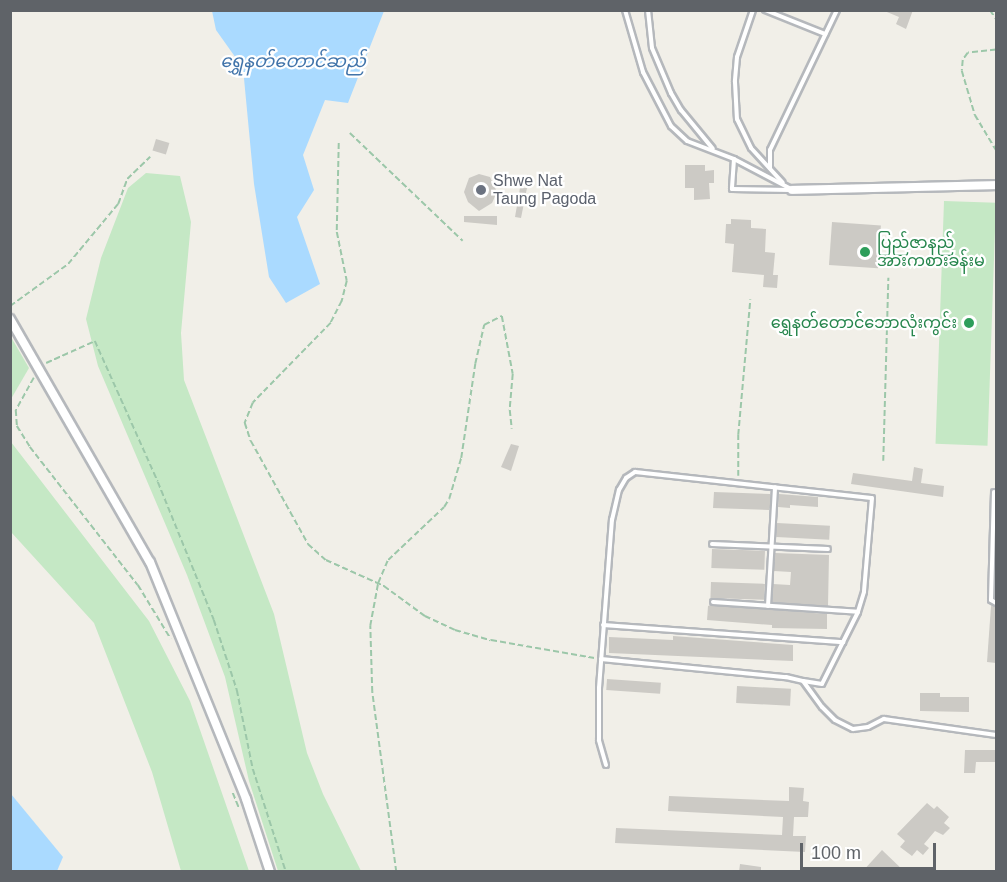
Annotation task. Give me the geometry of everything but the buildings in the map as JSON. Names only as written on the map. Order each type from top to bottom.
[{"type":"street","points":[[789,188],[996,186]]},
{"type":"street","points":[[10,319],[150,562],[246,799],[270,872]]},
{"type":"lane","points":[[625,10],[643,72],[671,126],[687,141],[734,159],[789,188]]},
{"type":"lane","points":[[648,10],[651,48],[671,93],[681,110],[714,150]]},
{"type":"lane","points":[[753,10],[737,57],[735,105],[744,139],[789,188]]},
{"type":"lane","points":[[765,10],[825,34]]},
{"type":"lane","points":[[770,169],[770,150],[837,10]]},
{"type":"lane","points":[[734,159],[732,189],[789,188]]},
{"type":"lane","points":[[601,659],[786,677],[822,684],[858,612],[864,592],[872,498],[635,472],[626,478],[619,490],[612,520],[603,625],[601,659],[599,740],[606,765]]},
{"type":"lane","points":[[768,606],[775,487]]},
{"type":"lane","points":[[994,492],[990,600],[996,603]]},
{"type":"lane","points":[[712,544],[828,549]]},
{"type":"lane","points":[[714,602],[858,612]]},
{"type":"lane","points":[[603,625],[843,642]]},
{"type":"lane","points":[[803,681],[829,714],[853,729],[868,727],[884,719],[996,735]]},
{"type":"path","points":[[990,10],[996,19]]},
{"type":"path","points":[[996,50],[968,52],[963,60],[962,71],[975,115],[996,150]]},
{"type":"path","points":[[350,133],[463,241]]},
{"type":"path","points":[[339,143],[337,232],[347,281],[342,301],[331,323],[253,403],[245,423],[251,441],[308,544],[326,560],[378,583],[424,616],[455,630],[491,640],[601,659]]},
{"type":"path","points":[[10,306],[68,264],[118,204],[127,179],[150,157]]},
{"type":"path","points":[[883,461],[888,278]]},
{"type":"path","points":[[739,483],[738,435],[750,300]]},
{"type":"path","points":[[396,872],[372,692],[370,626],[378,583],[388,560],[444,507],[449,499],[461,458],[475,364],[484,325],[502,316],[513,374],[510,410],[512,429]]},
{"type":"path","points":[[171,640],[138,585],[30,447],[17,426],[16,410],[39,369],[95,341],[158,482],[214,620],[237,690],[253,769],[286,872]]},
{"type":"path","points":[[232,790],[240,810]]},
{"type":"green space","points":[[146,173],[180,176],[191,222],[181,333],[184,380],[274,614],[307,753],[323,794],[361,871],[278,871],[249,781],[225,677],[187,575],[98,366],[86,319],[101,258],[128,188]]},
{"type":"green space","name":"ရွှေနတ်တောင်ဘောလုံးကွင်း","points":[[944,201],[996,203],[987,446],[936,444]]},
{"type":"green space","points":[[11,337],[29,368],[10,399]]},
{"type":"green space","points":[[11,442],[149,621],[190,701],[249,871],[181,871],[152,772],[94,623],[11,532]]},
{"type":"water","name":"ရွှေနတ်တောင်ဆည်","points":[[212,11],[384,11],[348,103],[325,100],[303,155],[314,190],[297,217],[320,284],[286,303],[269,277],[254,184],[243,68],[216,30]]},
{"type":"water","points":[[11,794],[63,857],[57,871],[11,871]]},
{"type":"place","name":"Shwe Nat Taung Pagoda","points":[[481,190]]},
{"type":"place","name":"ပြည်ဇာနည် အားကစားခန်းမ","points":[[865,252]]},
{"type":"place","name":"ရွှေနတ်တောင်ဘောလုံးကွင်း","points":[[969,323]]}]
